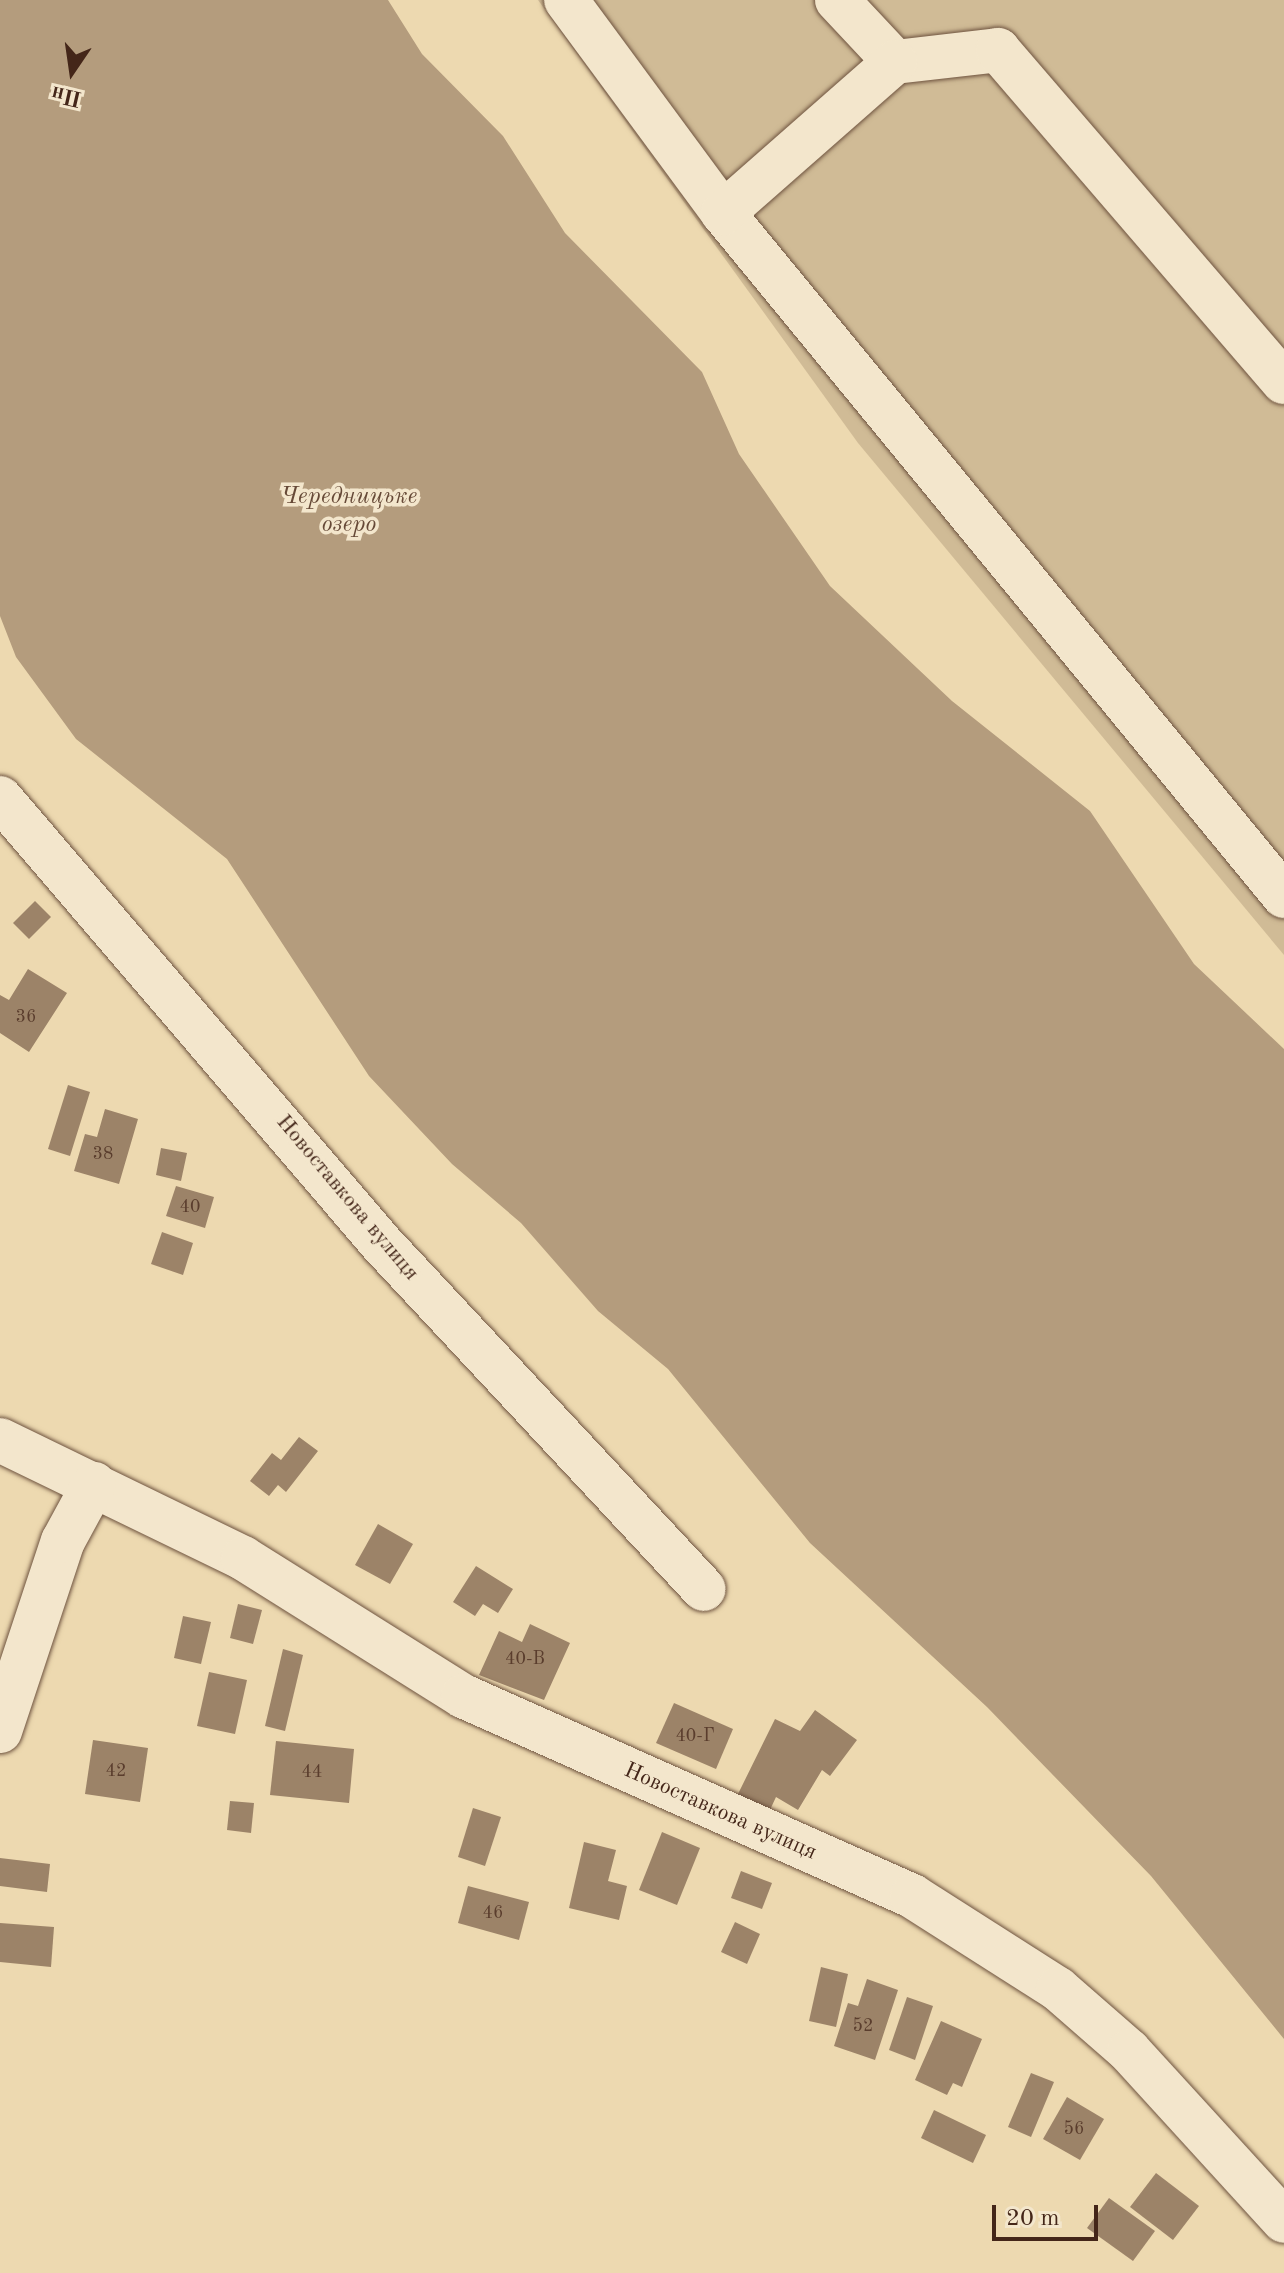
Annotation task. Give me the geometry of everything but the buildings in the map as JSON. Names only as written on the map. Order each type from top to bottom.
[{"type":"street","points":[[566,0],[723,213],[1284,896]]},
{"type":"street","points":[[837,0],[895,62]]},
{"type":"street","points":[[723,213],[895,62],[998,50],[1284,382]]},
{"type":"street","name":"Новоставкова вулиця","points":[[0,798],[381,1243],[704,1589]]},
{"type":"street","name":"Новоставкова вулиця","points":[[0,1440],[243,1558],[463,1696],[912,1896],[1058,1989],[1129,2051],[1284,2221]]},
{"type":"street","points":[[0,1731],[63,1541],[94,1484]]},
{"type":"shaded area","points":[[538,0],[1284,0],[1284,955],[858,443]]},
{"type":"water","name":"Чередницьке озеро","points":[[0,0],[388,0],[422,54],[503,136],[565,233],[702,372],[739,454],[830,586],[952,701],[1090,811],[1194,964],[1284,1049],[1284,2039],[1151,1876],[987,1707],[810,1543],[668,1369],[598,1311],[521,1223],[452,1164],[369,1076],[227,859],[76,739],[16,657],[0,616]]}]
